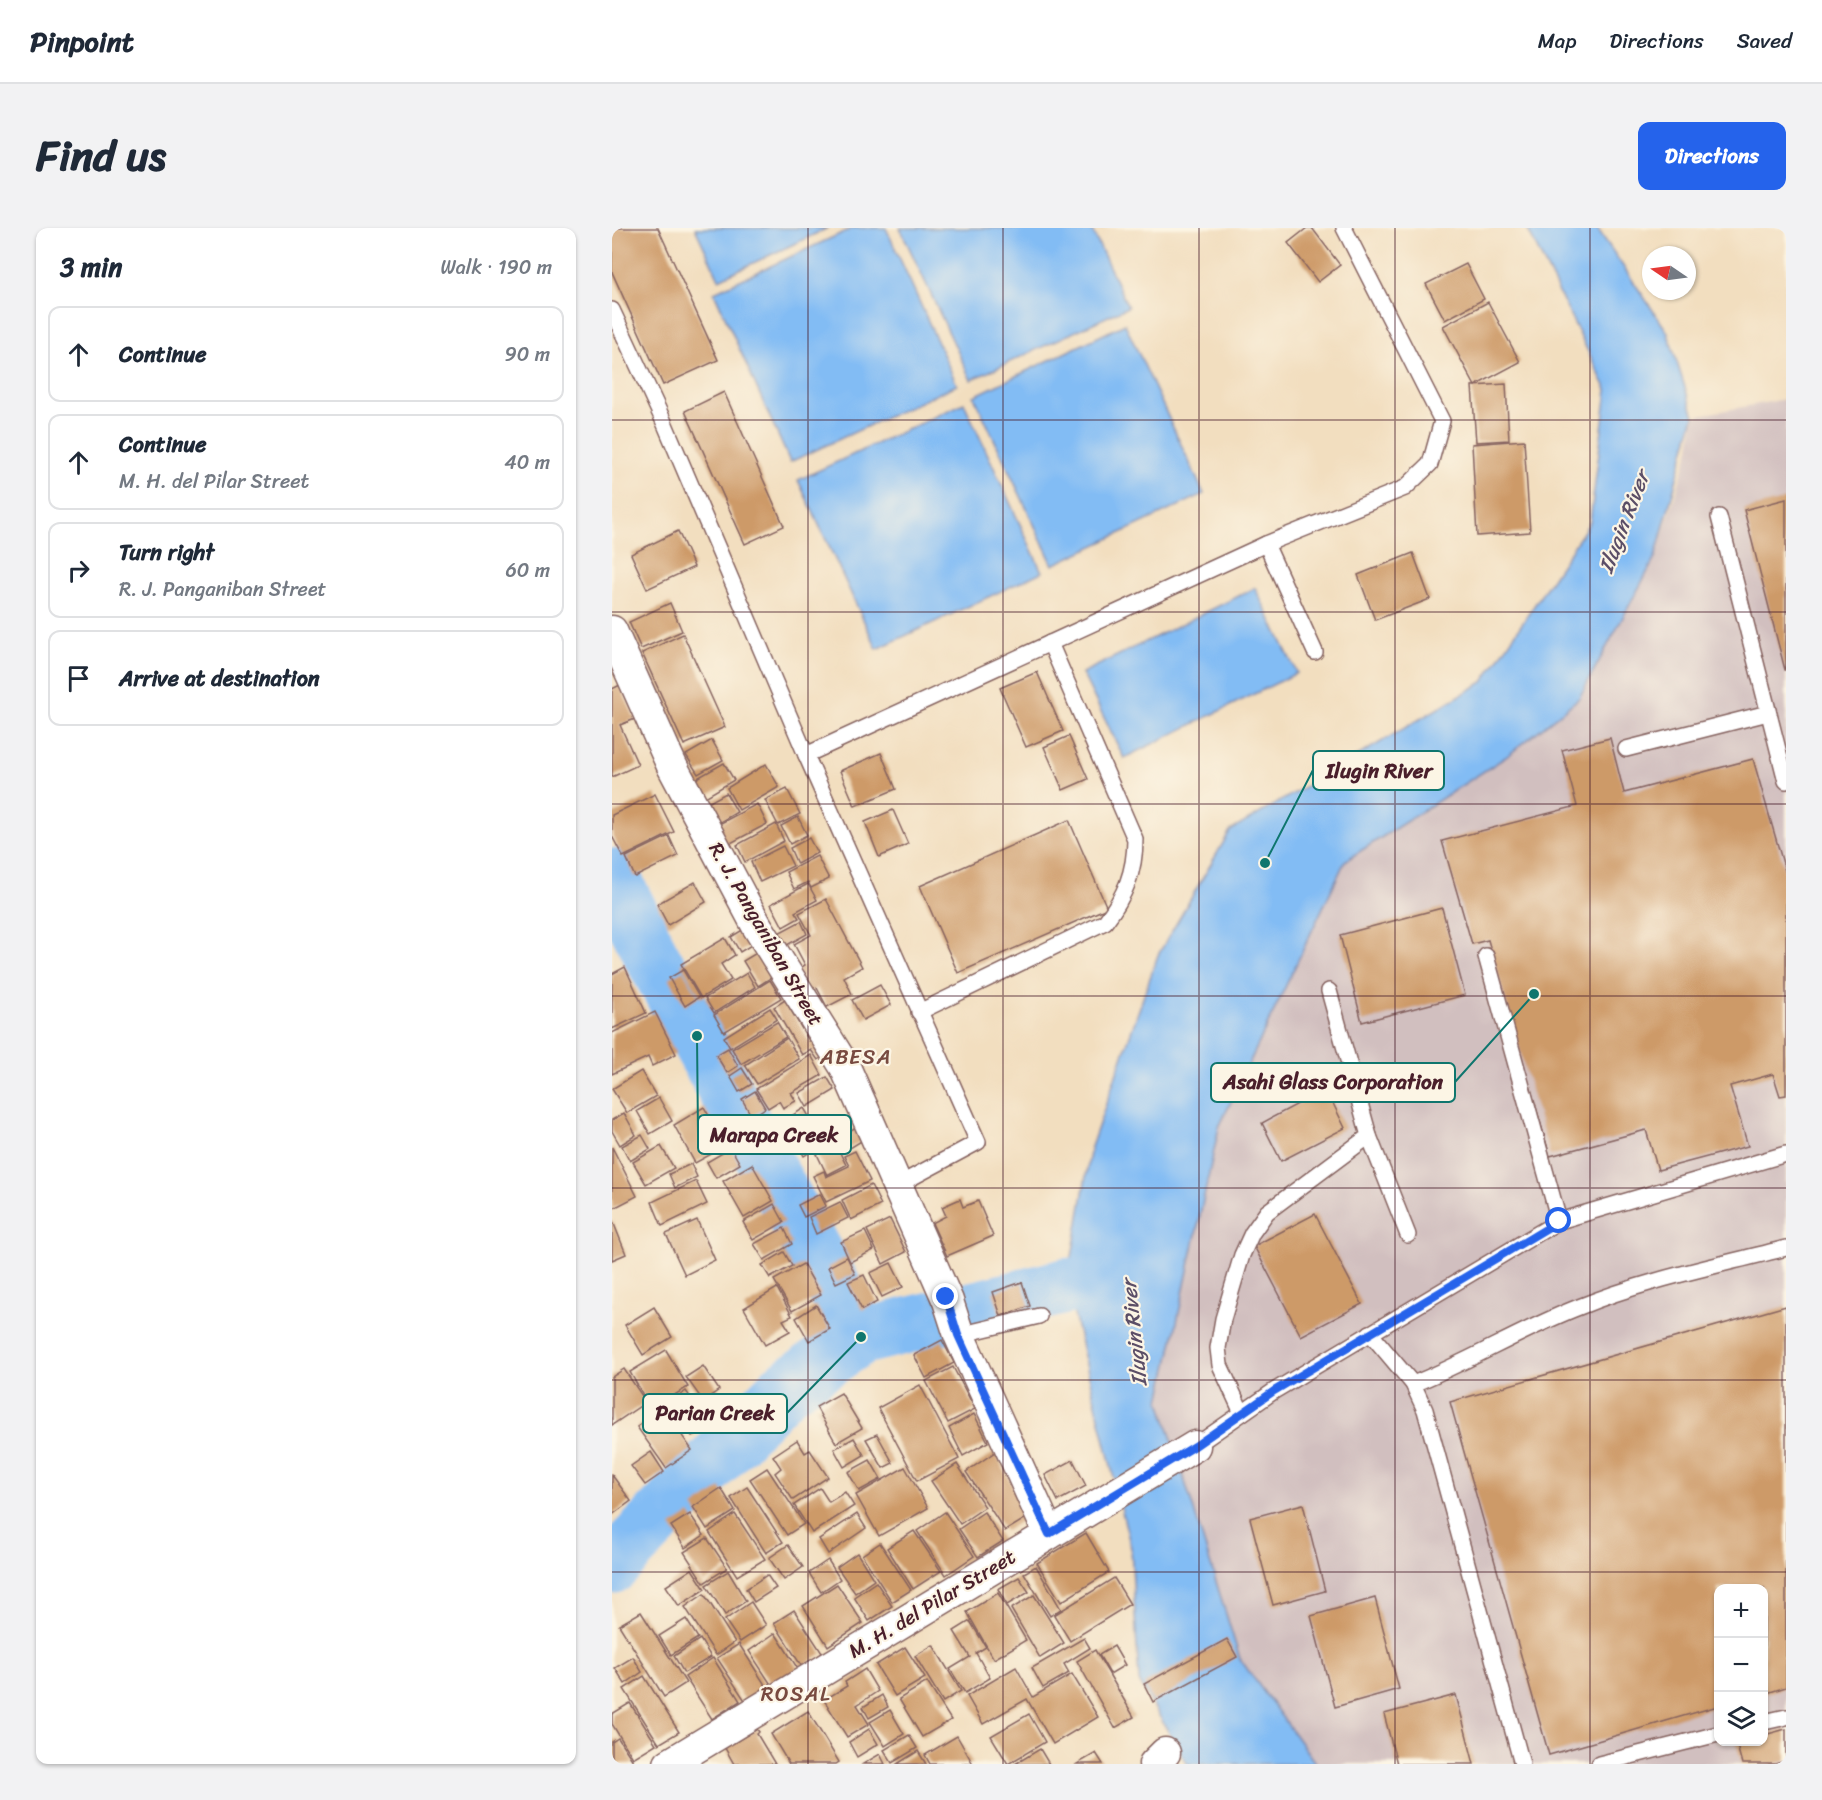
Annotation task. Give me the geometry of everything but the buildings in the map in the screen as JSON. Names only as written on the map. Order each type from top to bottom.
[{"type":"street","name":"R. J. Panganiban Street","points":[[612,631],[672,766],[757,926],[845,1067],[1049,1534]]},
{"type":"street","name":"M. H. del Pilar Street","points":[[669,1764],[1082,1512],[1195,1446]]},
{"type":"lane","points":[[806,755],[1266,544],[1405,488],[1430,464],[1442,421],[1344,228]]},
{"type":"lane","points":[[612,310],[664,422],[806,755],[978,1142],[897,1186]]},
{"type":"lane","points":[[1719,517],[1786,781]]},
{"type":"lane","points":[[1266,544],[1315,652]]},
{"type":"lane","points":[[919,1012],[1106,922],[1118,905],[1132,873],[1134,839],[1050,643]]},
{"type":"lane","points":[[1626,749],[1768,712]]},
{"type":"lane","points":[[1486,956],[1559,1221]]},
{"type":"lane","points":[[1329,991],[1369,1136],[1408,1235]]},
{"type":"lane","points":[[1242,1413],[1220,1365],[1218,1348],[1239,1266],[1252,1233],[1267,1212],[1369,1136]]},
{"type":"lane","points":[[1195,1446],[1242,1413],[1559,1221],[1786,1154]]},
{"type":"lane","points":[[1413,1384],[1455,1367],[1538,1324],[1579,1306],[1656,1282],[1786,1248]]},
{"type":"lane","points":[[954,1321],[1039,1316]]},
{"type":"lane","points":[[1370,1334],[1413,1384],[1425,1410],[1522,1764]]},
{"type":"lane","points":[[1768,1721],[1786,1717]]},
{"type":"lane","points":[[1599,1764],[1714,1735]]},
{"type":"shaded area","points":[[1786,399],[1786,1764],[1316,1764],[1240,1659],[1160,1401],[1219,1127],[1345,861],[1506,757],[1655,558],[1690,449],[1694,416]]},
{"type":"water","points":[[695,228],[828,228],[719,279]]},
{"type":"water","points":[[853,228],[886,228],[957,385],[790,462],[714,292]]},
{"type":"water","points":[[900,228],[1091,228],[1128,307],[971,380]]},
{"type":"water","points":[[1527,228],[1597,228],[1642,294],[1642,300],[1646,300],[1667,331],[1694,416],[1655,558],[1579,698],[1506,757],[1345,861],[1219,1127],[1160,1401],[1240,1659],[1316,1764],[1187,1764],[1139,1681],[1131,1548],[1067,1286],[1091,1147],[1158,955],[1230,831],[1483,682],[1590,522],[1607,390]]},
{"type":"water","points":[[1125,324],[1204,494],[1053,565],[974,396]]},
{"type":"water","points":[[964,403],[1042,572],[877,649],[798,480]]},
{"type":"water","points":[[1255,588],[1297,673],[1124,758],[1082,673]]},
{"type":"waterway","points":[[612,876],[651,955],[861,1337]]},
{"type":"waterway","points":[[612,1566],[783,1390],[861,1337],[1067,1286],[1124,1282]]},
{"type":"place","name":"Ilugin River","points":[[1265,863]]},
{"type":"place","name":"Asahi Glass Corporation","points":[[1534,994]]},
{"type":"place","name":"Marapa Creek","points":[[697,1036]]},
{"type":"place","name":"Parian Creek","points":[[861,1337]]},
{"type":"district","name":"ABESA","points":[[856,1057]]},
{"type":"district","name":"ROSAL","points":[[796,1694]]},
{"type":"route","points":[[946,1297],[958,1335],[1049,1534],[1082,1512],[1195,1446],[1274,1391],[1559,1221]]}]
